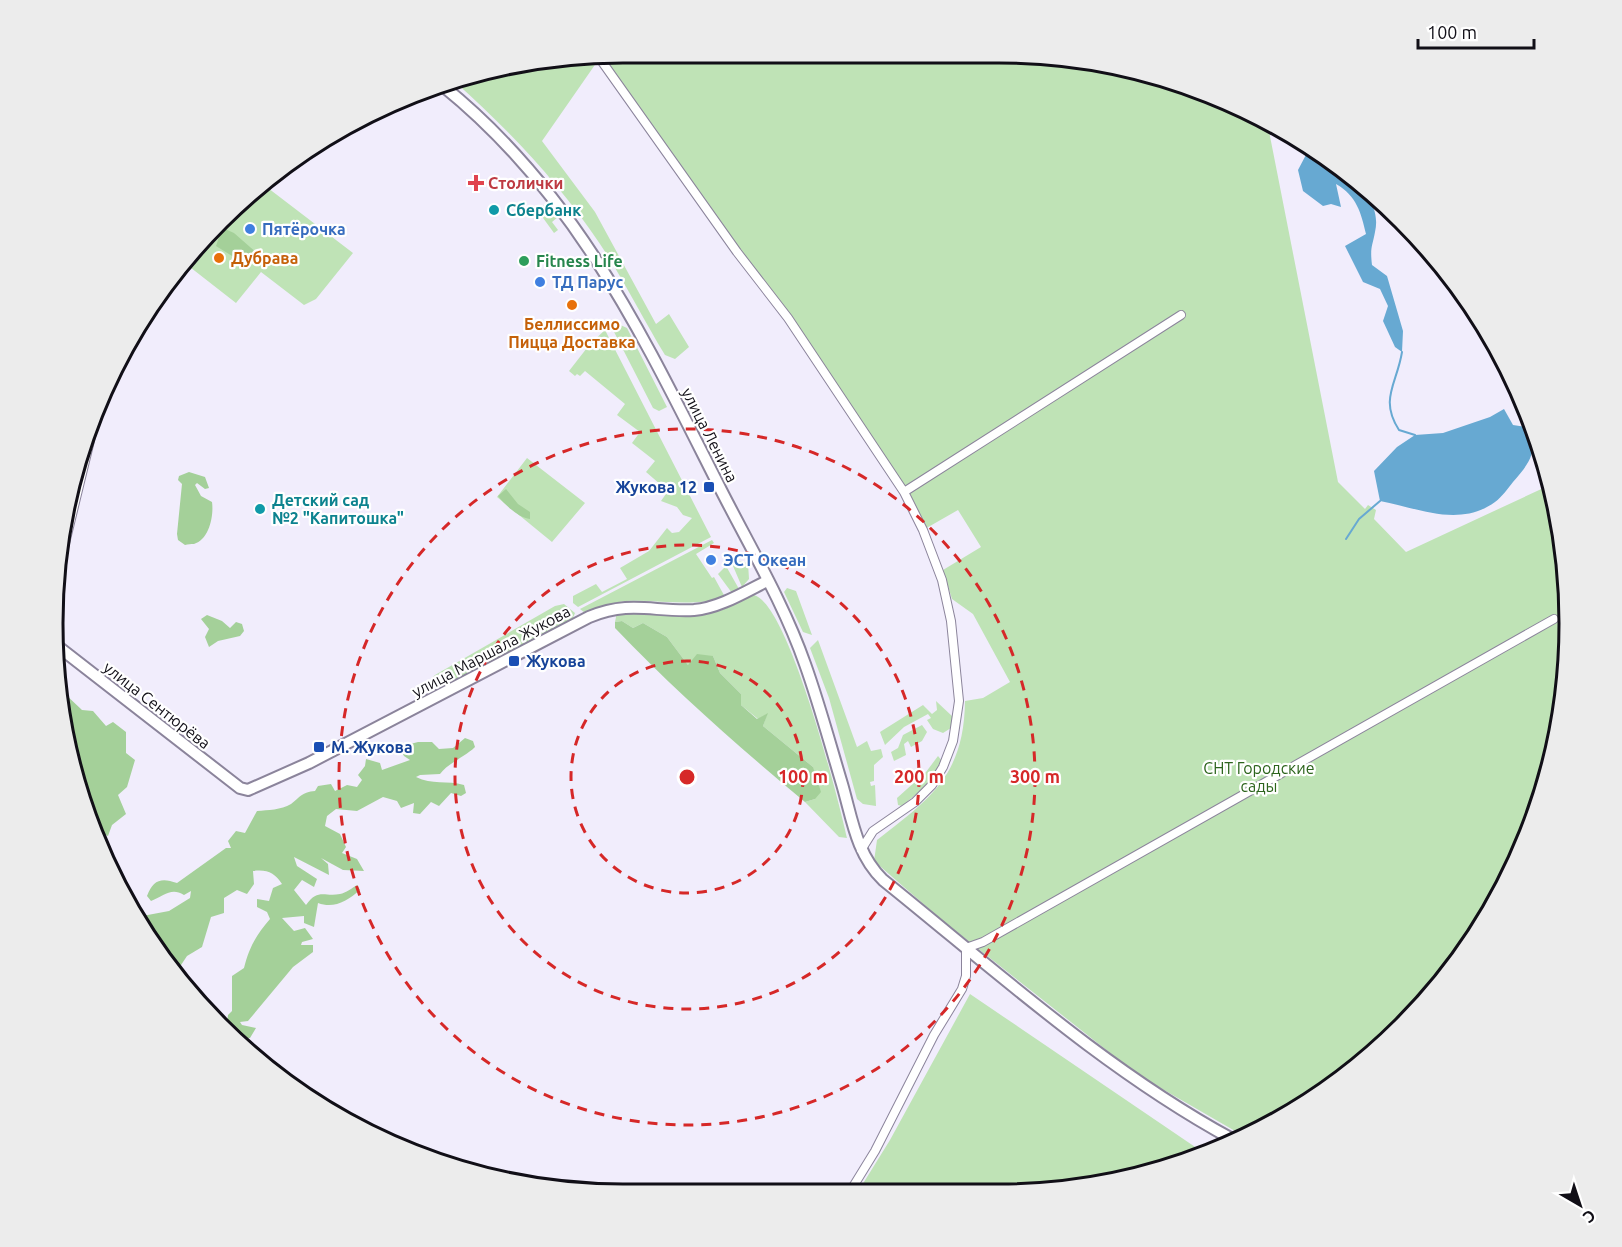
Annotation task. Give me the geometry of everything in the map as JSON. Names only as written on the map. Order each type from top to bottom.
[{"type":"main road","name":"улица Ленина","points":[[449,91],[523,162],[585,241],[628,310],[767,581],[805,663],[861,850],[870,866],[882,880],[966,948],[1142,1085],[1226,1135]]},
{"type":"main road","name":"улица Маршала Жукова","points":[[240,788],[258,788],[273,781],[589,617],[611,608],[653,606],[695,610],[724,602],[767,581]]},
{"type":"main road","name":"улица Сентюрёва","points":[[64,651],[240,788]]},
{"type":"street","points":[[603,64],[737,252],[788,318],[904,492],[923,530],[942,580],[951,621],[956,661],[958,717],[944,767],[932,785],[915,802],[873,831],[861,850]]},
{"type":"street","points":[[904,492],[1181,315]]},
{"type":"street","points":[[854,1184],[962,989],[966,976],[966,948],[983,942],[1554,619]]},
{"type":"green space","name":"СНТ Городские сады","points":[[596,64],[542,141],[595,212],[656,324],[669,314],[689,347],[675,359],[665,355],[609,258],[584,221],[514,138],[461,87],[514,74]]},
{"type":"green space","name":"СНТ Городские сады","points":[[602,64],[1035,64],[1072,68],[1144,82],[1213,106],[1269,133],[1338,482],[1365,509],[1368,505],[1376,510],[1374,519],[1406,552],[1542,489],[1554,550],[1558,587],[1558,660],[1554,697],[1540,769],[1516,838],[1484,904],[1443,965],[1395,1020],[1368,1045],[1310,1090],[1279,1109],[1235,1131],[1138,1075],[943,921],[874,861],[877,840],[928,797],[951,766],[963,726],[965,701],[983,698],[1010,682],[973,614],[952,599],[943,570],[981,547],[958,510],[923,530],[844,403]]},
{"type":"green space","points":[[270,189],[353,253],[316,299],[304,305],[261,272],[236,303],[191,268],[227,227]]},
{"type":"green space","points":[[544,205],[549,205],[558,217],[552,222],[558,230],[554,233],[538,211]]},
{"type":"green space","points":[[225,229],[234,233],[259,255],[245,264],[216,246],[220,235]]},
{"type":"green space","points":[[616,323],[627,328],[667,407],[659,411],[653,408],[611,326]]},
{"type":"green space","points":[[605,330],[711,537],[578,607],[573,603],[573,596],[596,584],[602,592],[627,579],[620,568],[649,551],[667,528],[672,533],[679,532],[692,518],[683,515],[677,507],[661,501],[668,491],[646,472],[655,461],[632,443],[640,432],[617,415],[625,404],[585,371],[580,376],[577,374],[575,376],[569,371],[590,344]]},
{"type":"green space","points":[[527,458],[585,503],[552,542],[497,497]]},
{"type":"green space","points":[[189,472],[205,477],[209,488],[205,489],[197,483],[195,485],[201,496],[212,502],[212,514],[207,533],[203,538],[194,544],[185,545],[178,540],[177,534],[182,484],[178,480],[179,476]]},
{"type":"green space","points":[[506,489],[518,504],[530,512],[530,519],[517,514],[498,496]]},
{"type":"green space","points":[[712,540],[714,543],[696,554],[712,578],[714,577],[725,597],[688,603],[626,601],[585,613],[580,609]]},
{"type":"green space","points":[[730,559],[748,563],[749,579],[742,587]]},
{"type":"green space","points":[[726,566],[739,589],[732,593],[718,574]]},
{"type":"green space","points":[[787,588],[796,591],[812,635],[803,632],[784,592]]},
{"type":"green space","points":[[754,595],[768,606],[782,631],[796,665],[823,746],[847,838],[839,837],[805,802],[815,799],[813,767],[763,726],[767,714],[758,719],[741,705],[741,694],[720,673],[713,656],[688,665],[667,637],[643,623],[633,628],[622,621],[615,622],[617,612],[701,615],[722,610]]},
{"type":"green space","points":[[564,604],[575,613],[572,620],[443,688],[432,685],[432,678],[435,675],[555,606]]},
{"type":"green space","points":[[207,615],[222,621],[230,628],[236,622],[242,624],[244,631],[240,636],[218,641],[209,647],[205,637],[209,629],[201,619]]},
{"type":"green space","points":[[622,621],[633,628],[643,623],[667,637],[688,665],[697,654],[713,656],[720,673],[741,694],[741,705],[757,719],[768,713],[763,726],[813,767],[821,792],[815,799],[805,802],[684,696],[615,628],[615,622]]},
{"type":"green space","points":[[818,640],[857,747],[867,741],[871,751],[881,749],[883,757],[874,765],[874,781],[870,782],[871,786],[875,785],[876,806],[863,804],[857,799],[829,698],[810,648]]},
{"type":"green space","points":[[68,697],[82,710],[93,711],[106,726],[113,722],[126,732],[126,753],[135,760],[127,787],[118,795],[126,814],[112,825],[108,836],[105,835],[82,769]]},
{"type":"green space","points":[[936,701],[953,717],[951,728],[943,733],[933,729],[927,720],[931,718],[928,714],[904,727],[885,745],[880,732],[923,705],[932,714],[937,710]]},
{"type":"green space","points":[[922,725],[927,732],[922,741],[911,747],[908,741],[904,744],[906,755],[894,761],[891,752],[898,748],[903,735]]},
{"type":"green space","points":[[465,738],[473,741],[475,747],[440,774],[416,777],[428,781],[464,785],[466,793],[461,796],[451,793],[439,806],[431,802],[420,814],[413,813],[414,803],[401,808],[397,801],[383,797],[357,811],[336,809],[327,816],[325,826],[340,834],[346,847],[342,853],[357,859],[364,871],[343,870],[321,858],[328,864],[329,875],[294,857],[297,866],[317,879],[314,887],[302,880],[294,890],[306,905],[318,895],[347,892],[357,885],[360,890],[340,903],[324,905],[318,903],[314,927],[304,923],[304,916],[282,918],[294,931],[305,928],[313,939],[302,942],[301,945],[313,945],[313,952],[293,967],[248,1021],[240,1022],[242,1025],[256,1028],[250,1038],[247,1038],[227,1020],[232,1011],[232,976],[244,968],[254,942],[270,919],[267,912],[257,907],[257,899],[269,901],[273,888],[282,884],[270,873],[253,871],[254,884],[247,894],[237,890],[224,898],[224,913],[211,917],[202,947],[187,956],[180,966],[145,915],[169,911],[190,898],[191,891],[184,895],[171,892],[151,901],[147,896],[152,886],[162,880],[177,883],[226,848],[231,848],[228,841],[236,831],[245,833],[257,811],[287,806],[304,794],[315,791],[318,786],[331,784],[335,791],[347,785],[357,787],[362,780],[358,775],[365,766],[366,759],[380,763],[382,770],[410,760],[404,756],[399,747],[418,742],[432,742],[439,749],[453,748]]},
{"type":"green space","points":[[938,756],[942,761],[927,785],[902,806],[898,805],[897,798],[926,772]]},
{"type":"green space","points":[[970,994],[1196,1148],[1144,1165],[1072,1179],[998,1184],[863,1184],[890,1140]]},
{"type":"water","points":[[1306,155],[1373,207],[1376,223],[1371,251],[1372,265],[1387,276],[1403,331],[1402,352],[1395,347],[1383,321],[1388,306],[1380,289],[1363,282],[1345,246],[1366,234],[1360,212],[1349,194],[1336,184],[1341,207],[1331,204],[1323,206],[1303,191],[1298,170]]},
{"type":"water","points":[[1504,409],[1513,425],[1523,426],[1532,452],[1524,469],[1495,502],[1481,510],[1453,515],[1438,514],[1380,501],[1374,471],[1397,447],[1415,435],[1443,433],[1490,417]]},
{"type":"waterway","points":[[1402,352],[1391,391],[1390,409],[1399,430],[1415,435]]},
{"type":"waterway","points":[[1346,539],[1359,519],[1380,501]]},
{"type":"place","name":"Столички","points":[[476,183]]},
{"type":"place","name":"Сбербанк","points":[[494,210]]},
{"type":"place","name":"Пятёрочка","points":[[250,229]]},
{"type":"place","name":"Дубрава","points":[[219,258]]},
{"type":"place","name":"Fitness Life","points":[[524,261]]},
{"type":"place","name":"ТД Парус","points":[[540,282]]},
{"type":"place","name":"Беллиссимо Пицца Доставка","points":[[572,305]]},
{"type":"place","name":"Жукова 12","points":[[709,487]]},
{"type":"place","name":"Детский сад №2 \"Капитошка\"","points":[[260,509]]},
{"type":"place","name":"ЭСТ Океан","points":[[711,560]]},
{"type":"place","name":"Жукова","points":[[514,661]]},
{"type":"place","name":"М. Жукова","points":[[319,747]]}]
